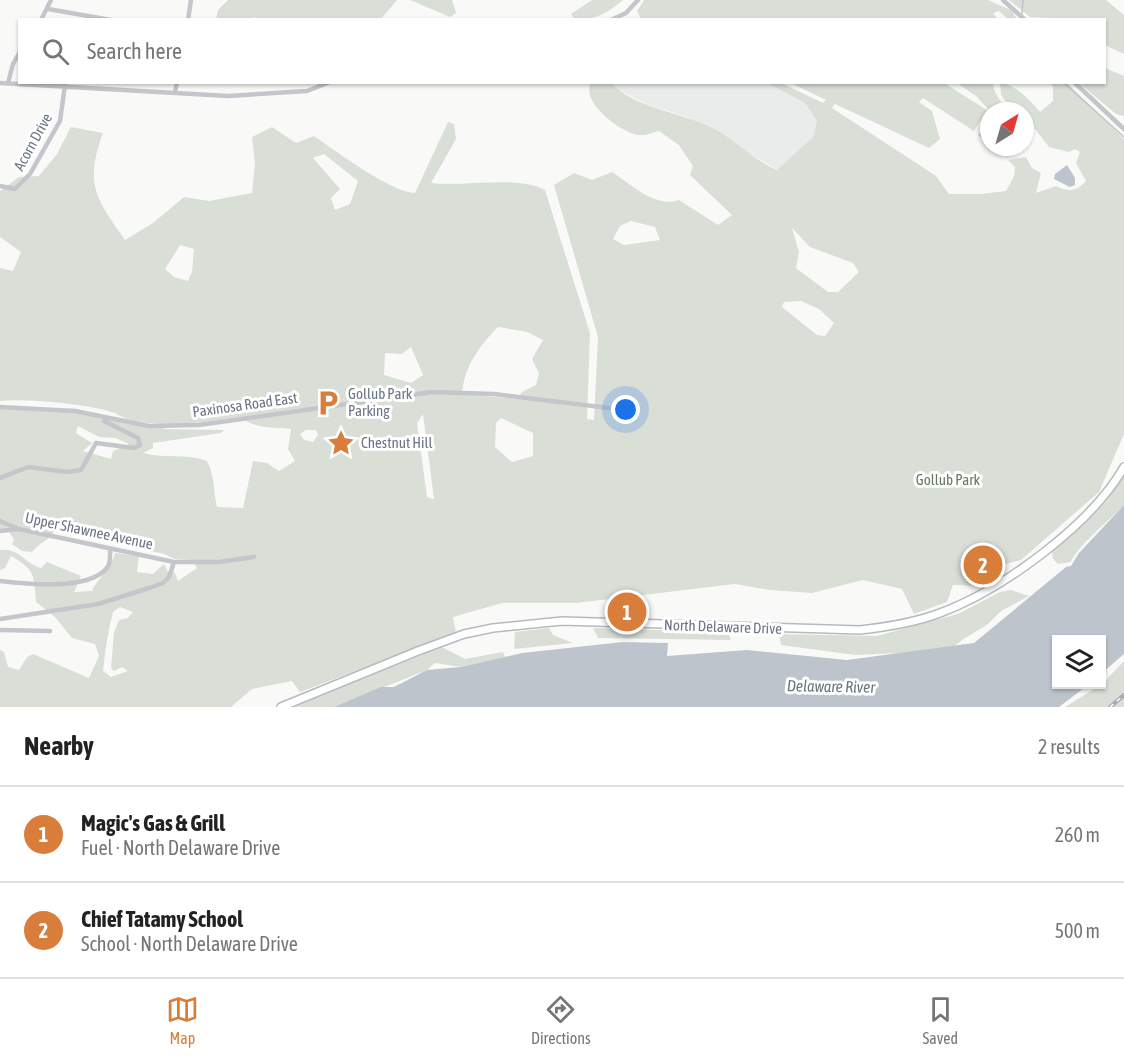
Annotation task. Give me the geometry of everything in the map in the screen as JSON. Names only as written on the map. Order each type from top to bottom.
[{"type":"main road","name":"North Delaware Drive","points":[[281,707],[464,634],[493,628],[562,621],[851,631],[900,625],[939,614],[1004,581],[1073,527],[1103,498],[1124,467]]},
{"type":"street","points":[[42,18],[51,0]]},
{"type":"street","points":[[188,18],[191,0]]},
{"type":"street","points":[[615,18],[626,12],[638,0]]},
{"type":"street","points":[[1003,0],[1023,18]]},
{"type":"street","points":[[48,9],[100,18]]},
{"type":"street","points":[[8,83],[18,55]]},
{"type":"street","points":[[0,83],[18,84]]},
{"type":"street","points":[[27,84],[228,96],[306,91],[325,84]]},
{"type":"street","points":[[175,92],[177,84]]},
{"type":"street","points":[[1076,84],[1124,129]]},
{"type":"street","name":"Acorn Drive","points":[[0,186],[15,189],[30,174],[60,121],[65,86]]},
{"type":"street","name":"Paxinosa Road East","points":[[0,407],[75,411],[99,418],[149,426],[199,425],[432,392],[494,394],[609,408]]},
{"type":"street","name":"Paxinosa Road East","points":[[0,478],[28,467],[67,472],[81,470],[96,443],[134,448],[140,445],[138,438],[99,418]]},
{"type":"street","name":"Upper Shawnee Avenue","points":[[0,521],[19,529],[174,562],[219,562],[254,557]]},
{"type":"street","points":[[0,531],[19,529]]},
{"type":"street","points":[[0,581],[61,584],[92,578],[106,568],[110,562],[110,550]]},
{"type":"street","points":[[0,620],[98,604],[149,588],[163,583],[170,577],[174,562]]},
{"type":"street","points":[[0,630],[50,631]]},
{"type":"shaded area","points":[[612,84],[769,84],[805,103],[817,121],[813,137],[778,170],[687,117],[646,104]]},
{"type":"green space","points":[[228,0],[397,0],[382,18],[216,18],[218,10]]},
{"type":"green space","points":[[410,0],[452,0],[456,13],[450,17]]},
{"type":"green space","points":[[592,0],[623,0],[600,15],[589,18],[573,18],[571,14]]},
{"type":"green space","points":[[644,0],[988,0],[1011,10],[1016,18],[1007,18],[999,11],[993,13],[997,18],[640,18],[637,11]]},
{"type":"green space","points":[[1009,0],[1106,0],[1124,15],[1124,54],[1106,45],[1106,18],[1030,17]]},
{"type":"green space","points":[[1106,68],[1124,76],[1124,116],[1116,114],[1080,84],[1106,84]]},
{"type":"green space","name":"Gollub Park","points":[[591,84],[612,84],[635,100],[707,125],[777,170],[813,137],[817,121],[805,103],[769,84],[783,84],[823,103],[826,100],[793,84],[946,84],[980,106],[980,121],[974,131],[923,98],[919,102],[932,111],[940,139],[929,148],[835,104],[832,108],[936,176],[949,194],[1006,191],[1014,176],[1015,167],[1008,160],[1026,157],[1032,168],[1041,173],[1036,193],[1056,186],[1072,190],[1086,181],[1076,163],[1080,152],[1075,149],[1069,152],[1049,147],[1034,128],[1034,106],[1040,112],[1053,101],[1053,86],[1050,84],[1068,84],[1124,139],[1124,434],[1099,492],[1021,560],[995,567],[979,586],[953,585],[947,602],[914,614],[902,589],[863,580],[812,593],[770,590],[735,584],[576,603],[502,603],[453,617],[456,633],[300,692],[292,681],[252,689],[231,707],[0,707],[0,650],[4,652],[8,667],[19,670],[27,657],[33,654],[89,678],[99,656],[95,644],[72,638],[55,617],[36,602],[34,580],[25,565],[11,556],[5,568],[0,570],[0,550],[17,553],[41,568],[47,562],[81,576],[74,592],[92,591],[115,553],[139,556],[137,572],[153,574],[164,564],[168,572],[174,571],[178,581],[197,568],[192,560],[175,559],[164,554],[64,533],[72,527],[71,517],[60,518],[51,536],[32,552],[22,551],[12,544],[14,539],[6,528],[0,532],[0,409],[56,410],[167,429],[224,430],[221,433],[153,443],[153,448],[143,453],[191,457],[207,461],[213,478],[217,507],[243,508],[253,461],[267,463],[279,471],[295,461],[288,449],[291,429],[258,426],[242,417],[184,424],[155,424],[127,419],[115,413],[74,404],[25,400],[0,401],[0,268],[13,271],[21,252],[0,237],[0,191],[19,177],[39,176],[57,154],[71,127],[103,133],[94,166],[96,190],[100,201],[125,240],[153,223],[184,197],[209,201],[252,193],[255,163],[252,137],[272,127],[296,143],[314,136],[392,186],[415,193],[448,122],[454,124],[456,139],[431,183],[506,182],[520,183],[545,190],[590,333],[587,419],[594,420],[598,337],[554,185],[574,173],[592,180],[612,172],[644,194],[661,201],[679,200],[718,225],[732,215],[690,175],[693,166],[679,145],[659,131],[642,135],[623,129],[597,108],[591,99],[589,91]],"holes":[[[324,154],[358,181],[350,204],[335,210],[331,198],[340,189],[313,158]],[[631,221],[655,227],[660,240],[624,245],[613,239],[620,226]],[[792,228],[810,247],[853,263],[859,272],[838,292],[828,292],[796,268],[799,252]],[[180,245],[194,249],[192,272],[188,281],[174,277],[165,269]],[[801,301],[819,309],[834,323],[825,336],[817,335],[782,307],[784,302]],[[498,327],[527,332],[543,340],[532,359],[539,373],[536,385],[522,392],[517,399],[462,394],[469,366]],[[411,347],[423,375],[411,383],[384,375],[385,353],[402,354]],[[423,414],[434,499],[427,497],[417,423]],[[501,418],[533,433],[533,456],[512,462],[495,447],[496,423]],[[78,426],[99,437],[116,438],[129,444],[113,451],[111,459],[83,451],[92,443],[76,433]],[[306,430],[316,430],[318,435],[313,442],[304,440],[300,434]],[[120,607],[133,612],[128,618],[119,620],[114,632],[111,668],[114,671],[122,667],[128,671],[111,677],[103,671],[113,612]]]},
{"type":"green space","points":[[958,84],[993,84],[1001,102],[982,102]]},
{"type":"green space","points":[[1000,84],[1011,86],[1031,102],[1006,102],[1001,95]]},
{"type":"green space","points":[[1124,475],[1124,505],[1087,541],[1071,562],[1058,564],[1053,559],[1052,551],[1106,502]]},
{"type":"green space","points":[[1011,590],[1029,596],[1001,611],[988,624],[949,651],[855,655],[781,645],[779,634],[877,636],[958,614],[1000,592]]},
{"type":"green space","points":[[549,628],[553,635],[573,643],[514,649],[515,632]]},
{"type":"green space","points":[[593,628],[728,632],[731,640],[598,638]]},
{"type":"green space","points":[[442,647],[465,659],[503,652],[505,657],[461,667],[435,663],[427,670],[334,707],[292,707]]},
{"type":"green space","points":[[1124,661],[1124,707],[1065,707],[1094,689],[1106,689],[1106,680]]},
{"type":"water","points":[[1067,165],[1075,178],[1075,185],[1070,187],[1054,179],[1055,174]]},
{"type":"water","name":"Delaware River","points":[[1124,505],[1124,654],[1106,670],[1106,635],[1052,635],[1052,689],[1083,689],[1059,707],[334,707],[381,687],[394,687],[427,670],[461,667],[522,653],[623,642],[668,643],[667,656],[747,650],[847,660],[974,643],[1066,567],[1071,566],[1079,553]]},
{"type":"waterway","points":[[1022,14],[1023,0]]},
{"type":"waterway","points":[[1065,84],[1124,137]]},
{"type":"railway","points":[[1110,707],[1124,695]]},
{"type":"place","name":"Gollub Park Parking","points":[[328,403]]},
{"type":"place","name":"Chestnut Hill","points":[[341,443]]},
{"type":"place","name":"Chief Tatamy School","points":[[983,565]]},
{"type":"place","name":"Magic's Gas & Grill","points":[[627,612]]}]
